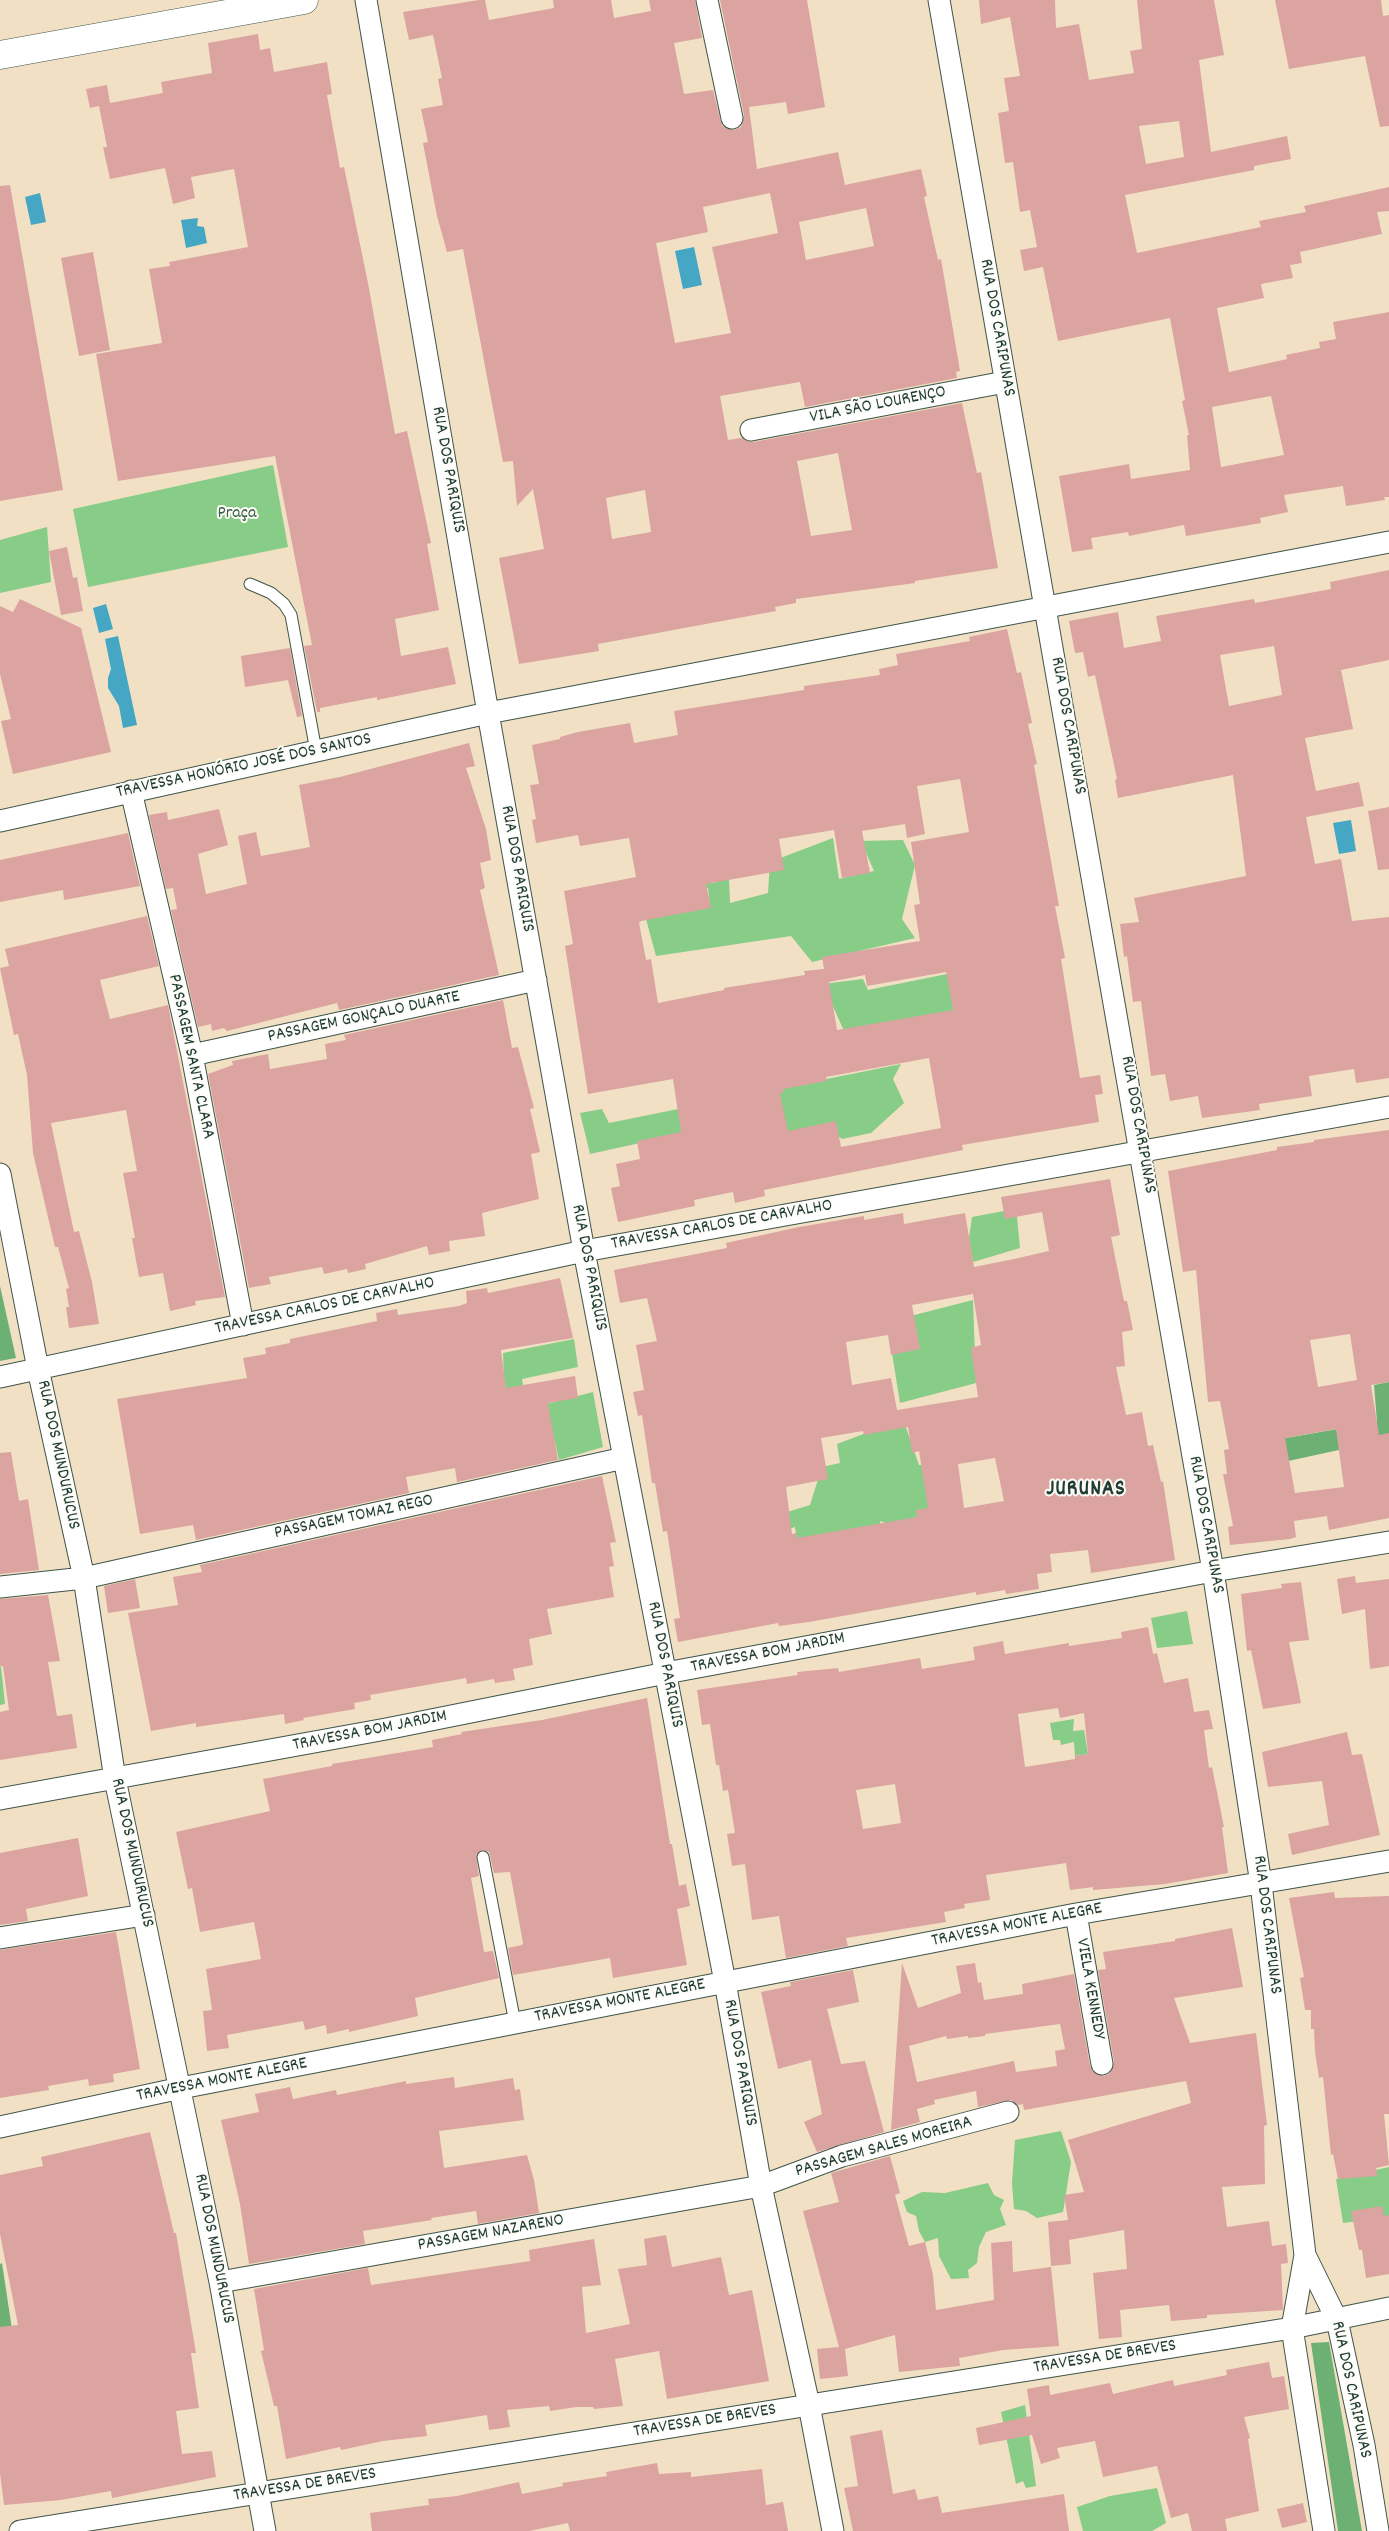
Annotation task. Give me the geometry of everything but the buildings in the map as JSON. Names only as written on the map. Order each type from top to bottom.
[{"type":"main road","points":[[0,55],[304,0]]},
{"type":"street","name":"RUA DOS PARIQUIS","points":[[366,0],[488,713],[584,1251],[725,1982],[761,2186],[809,2405],[833,2531]]},
{"type":"street","points":[[707,0],[732,118]]},
{"type":"street","name":"RUA DOS CARIPUNAS","points":[[939,0],[1213,1571],[1261,1884],[1305,2255],[1292,2328],[1324,2531]]},
{"type":"street","name":"VILA SÃO LOURENÇO","points":[[751,430],[1005,382]]},
{"type":"street","name":"TRAVESSA HONÓRIO JOSÉ DOS SANTOS","points":[[0,821],[488,713],[1046,605],[1389,542]]},
{"type":"street","name":"PASSAGEM SANTA CLARA","points":[[131,791],[192,1055],[243,1325]]},
{"type":"street","name":"PASSAGEM GONÇALO DUARTE","points":[[192,1055],[536,980]]},
{"type":"street","name":"TRAVESSA CARLOS DE CARVALHO","points":[[0,1377],[584,1251],[1389,1107]]},
{"type":"street","name":"RUA DOS MUNDURUCUS","points":[[0,1174],[38,1369],[84,1578],[115,1780],[181,2088],[220,2282],[265,2531]]},
{"type":"street","name":"PASSAGEM TOMAZ REGO","points":[[0,1587],[84,1578],[624,1458]]},
{"type":"street","name":"TRAVESSA BOM JARDIM","points":[[0,1799],[115,1780],[376,1731],[666,1673],[1213,1571],[1389,1542]]},
{"type":"street","name":"TRAVESSA MONTE ALEGRE","points":[[0,2127],[181,2088],[1076,1914],[1389,1862]]},
{"type":"street","name":"VIELA KENNEDY","points":[[1076,1914],[1102,2064]]},
{"type":"street","points":[[0,1938],[144,1915]]},
{"type":"street","name":"PASSAGEM SALES MOREIRA","points":[[761,2186],[842,2156],[1008,2112]]},
{"type":"street","name":"PASSAGEM NAZARENO","points":[[220,2282],[761,2186]]},
{"type":"street","name":"RUA DOS CARIPUNAS","points":[[1305,2255],[1337,2320],[1364,2445],[1378,2531]]},
{"type":"street","name":"TRAVESSA DE BREVES","points":[[20,2531],[1292,2328],[1389,2308]]},
{"type":"lane","points":[[250,584],[271,593],[284,604],[291,615],[316,751]]},
{"type":"lane","points":[[484,1857],[515,2023]]},
{"type":"green space","name":"Praça","points":[[273,465],[288,547],[88,587],[73,509]]},
{"type":"green space","points":[[47,527],[51,582],[0,593],[0,540]]},
{"type":"green space","points":[[833,838],[839,879],[874,871],[861,841],[903,840],[915,865],[902,919],[915,938],[812,962],[791,936],[656,956],[642,904],[710,906],[708,888],[672,898],[672,872],[713,883],[729,878],[730,903],[768,893],[770,862]]},
{"type":"green space","points":[[947,974],[957,1018],[844,1031],[823,984],[863,979],[868,990]]},
{"type":"green space","points":[[901,1064],[893,1079],[904,1103],[871,1133],[842,1139],[824,1126],[740,1144],[726,1124],[590,1154],[580,1113],[602,1109],[609,1123]]},
{"type":"green space","points":[[1004,1211],[1017,1217],[1020,1248],[973,1262],[969,1238],[972,1217]]},
{"type":"green space","points":[[0,1286],[16,1358],[0,1361]]},
{"type":"green space","points":[[973,1300],[976,1383],[900,1403],[887,1322]]},
{"type":"green space","points":[[574,1339],[578,1367],[522,1379],[527,1409],[593,1392],[603,1447],[559,1460],[554,1438],[517,1445],[504,1379],[503,1353]]},
{"type":"green space","points":[[1389,1382],[1389,1439],[1270,1465],[1269,1441],[1377,1422],[1374,1385]]},
{"type":"green space","points":[[903,1419],[919,1465],[945,1467],[930,1505],[920,1518],[904,1530],[880,1521],[883,1541],[799,1555],[795,1527],[758,1539],[784,1513],[810,1505],[822,1467],[840,1463],[837,1444]]},
{"type":"green space","points":[[1187,1611],[1193,1644],[1157,1648],[1151,1618]]},
{"type":"green space","points":[[0,1667],[5,1704],[0,1705]]},
{"type":"green space","points":[[1074,1719],[1073,1731],[1084,1730],[1088,1754],[1075,1756],[1074,1742],[1061,1745],[1060,1740],[1053,1740],[1050,1723]]},
{"type":"green space","points":[[1061,2131],[1071,2162],[1063,2212],[1037,2218],[1026,2211],[1014,2209],[1012,2183],[1015,2140]]},
{"type":"green space","points":[[1389,2167],[1389,2217],[1343,2223],[1336,2179]]},
{"type":"green space","points":[[988,2183],[994,2195],[1004,2200],[1000,2209],[1006,2225],[986,2232],[979,2247],[977,2263],[968,2270],[969,2278],[951,2279],[939,2256],[938,2238],[925,2242],[919,2231],[916,2216],[907,2212],[903,2201],[922,2192],[945,2193]]},
{"type":"green space","points":[[2,2263],[16,2356],[0,2360],[0,2264]]},
{"type":"green space","points":[[1329,2342],[1362,2531],[1338,2531],[1311,2343]]},
{"type":"green space","points":[[1025,2405],[1036,2486],[1026,2488],[1023,2481],[1016,2484],[1001,2412]]},
{"type":"green space","points":[[1157,2488],[1166,2523],[1152,2531],[1083,2531],[1077,2507],[1110,2496]]},
{"type":"water","points":[[40,193],[46,222],[31,225],[25,197]]},
{"type":"water","points":[[198,218],[197,226],[204,227],[207,243],[186,248],[181,220]]},
{"type":"water","points":[[694,247],[702,285],[683,289],[675,251]]},
{"type":"water","points":[[106,604],[113,629],[99,633],[93,608]]},
{"type":"water","points":[[118,636],[137,725],[123,728],[119,706],[108,688],[108,678],[111,669],[105,639]]},
{"type":"water","points":[[1351,820],[1356,851],[1339,854],[1333,823]]},
{"type":"district","name":"JURUNAS","points":[[1086,1491]]}]
